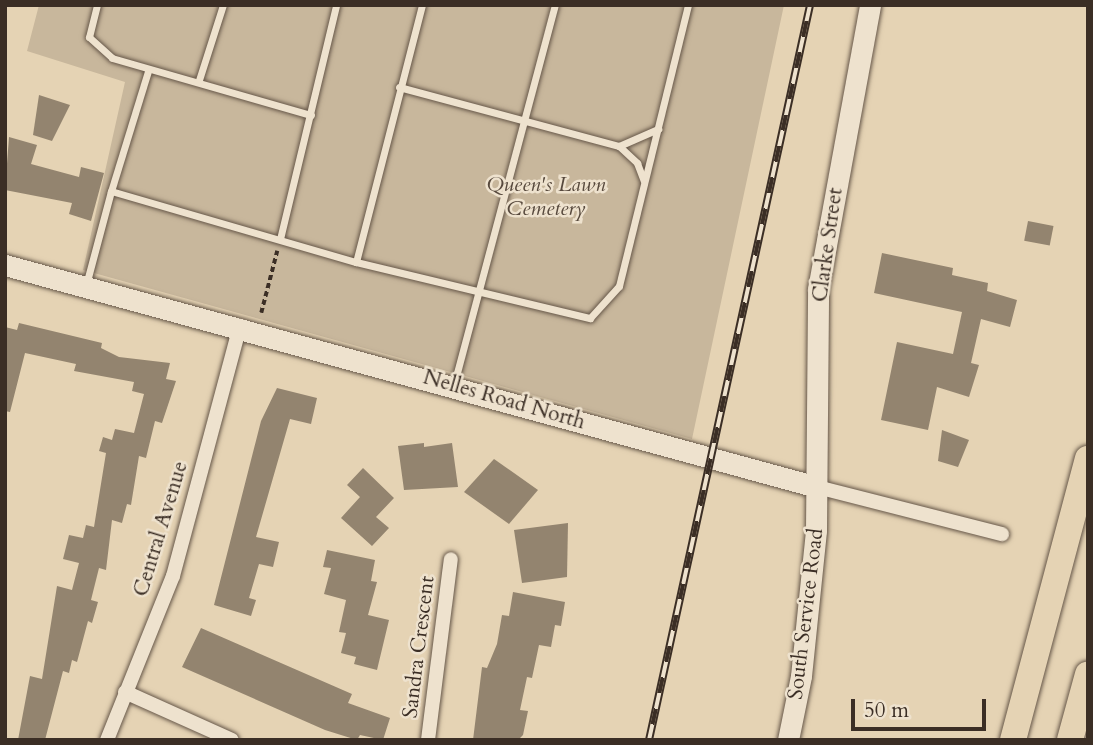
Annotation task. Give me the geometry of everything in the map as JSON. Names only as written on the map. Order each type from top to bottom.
[{"type":"highway","points":[[1013,740],[1088,459]]},
{"type":"highway","points":[[1070,740],[1088,674]]},
{"type":"street","name":"Clarke Street","points":[[817,487],[818,289],[870,5]]},
{"type":"street","name":"Nelles Road North","points":[[5,265],[85,288],[240,326],[817,487],[1002,534]]},
{"type":"street","name":"Central Avenue","points":[[107,740],[173,576],[240,326]]},
{"type":"street","name":"South Service Road","points":[[788,740],[802,676],[817,487]]},
{"type":"street","name":"Sandra Crescent","points":[[428,740],[451,559]]},
{"type":"street","points":[[125,692],[232,740]]},
{"type":"lane","points":[[97,5],[89,37],[112,58],[148,71],[199,80],[311,115]]},
{"type":"lane","points":[[199,80],[223,5]]},
{"type":"lane","points":[[280,239],[336,5]]},
{"type":"lane","points":[[356,262],[422,5]]},
{"type":"lane","points":[[454,385],[475,294],[555,5]]},
{"type":"lane","points":[[111,191],[475,294],[590,317],[619,286],[688,5]]},
{"type":"lane","points":[[85,288],[148,71]]},
{"type":"lane","points":[[399,87],[523,124],[619,146],[637,163],[645,183]]},
{"type":"lane","points":[[619,146],[659,129]]},
{"type":"path","points":[[261,313],[280,239]]},
{"type":"green space","name":"Queen's Lawn Cemetery","points":[[39,5],[784,5],[692,439],[83,270],[125,82],[27,51]]},
{"type":"building","points":[[39,95],[70,105],[52,141],[33,135]]},
{"type":"building","points":[[9,137],[37,145],[31,164],[79,177],[81,167],[104,173],[91,221],[69,214],[72,203],[5,190]]},
{"type":"building","points":[[1028,221],[1054,226],[1050,246],[1024,241]]},
{"type":"building","points":[[882,253],[953,268],[952,275],[988,283],[987,291],[1017,300],[1010,327],[981,319],[971,363],[979,365],[969,397],[937,387],[928,430],[881,420],[897,342],[953,354],[962,312],[874,293]]},
{"type":"building","points":[[19,323],[102,343],[101,348],[119,357],[170,363],[166,379],[176,381],[162,423],[155,421],[146,458],[139,456],[131,505],[127,504],[122,523],[112,520],[106,570],[99,568],[91,600],[98,602],[92,623],[88,621],[77,662],[72,660],[69,673],[63,671],[45,740],[18,740],[30,676],[42,679],[57,586],[72,590],[79,563],[63,559],[69,535],[83,538],[86,525],[94,527],[106,453],[99,451],[103,437],[112,440],[115,429],[134,433],[144,394],[132,391],[134,382],[74,371],[76,364],[25,353],[10,412],[5,411],[5,327],[17,330]]},
{"type":"building","points":[[277,388],[317,398],[311,424],[290,419],[256,537],[279,542],[273,567],[259,564],[249,598],[256,600],[251,616],[214,605],[261,421]]},
{"type":"building","points":[[942,430],[969,440],[958,467],[938,461]]},
{"type":"building","points":[[424,443],[424,447],[452,443],[458,487],[404,490],[398,446]]},
{"type":"building","points":[[494,459],[538,490],[509,524],[464,492]]},
{"type":"building","points":[[363,468],[394,498],[376,517],[389,528],[372,546],[341,518],[360,497],[347,485]]},
{"type":"building","points":[[568,523],[567,577],[522,583],[514,530]]},
{"type":"building","points":[[327,550],[375,560],[371,581],[377,582],[368,615],[389,620],[377,670],[354,664],[356,657],[341,653],[346,633],[339,632],[346,600],[324,594],[331,568],[323,567]]},
{"type":"building","points":[[513,592],[565,602],[561,626],[555,625],[551,647],[539,645],[532,678],[527,677],[520,710],[528,711],[523,735],[518,740],[473,740],[482,667],[487,668],[497,644],[502,615],[509,616]]},
{"type":"building","points":[[201,628],[352,694],[348,703],[390,718],[383,740],[360,735],[357,740],[325,730],[182,667]]},
{"type":"railway","points":[[649,740],[810,5]]}]
